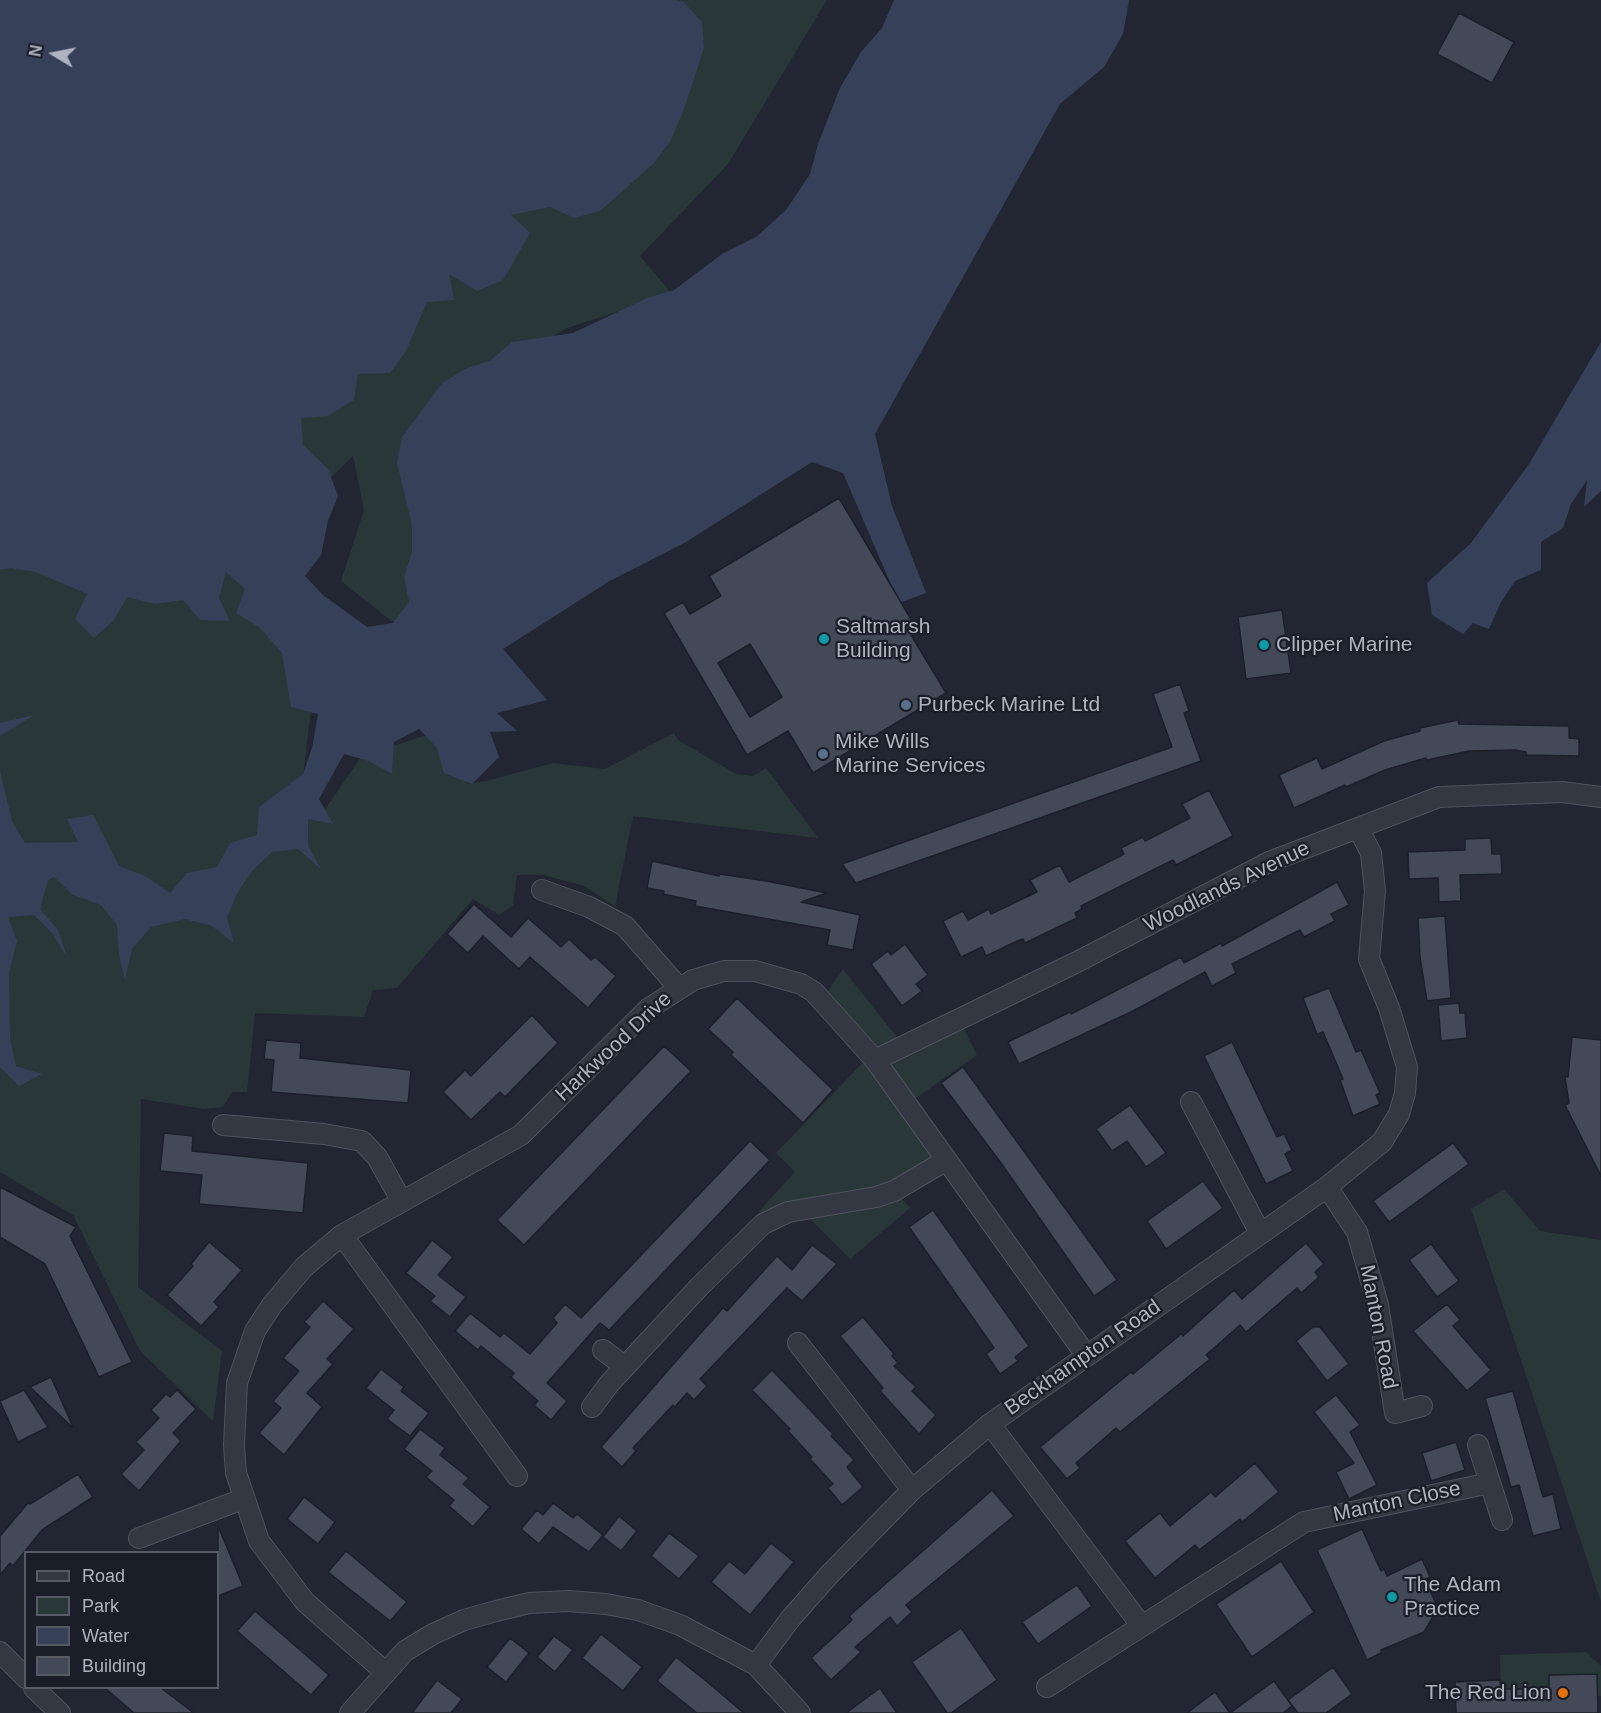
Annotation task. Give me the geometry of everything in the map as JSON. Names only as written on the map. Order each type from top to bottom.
[{"type":"street","name":"Woodlands Avenue","points":[[875,1060],[1077,962],[1269,862],[1439,796],[1562,792],[1601,797]]},
{"type":"street","name":"Beckhampton Road","points":[[756,1665],[791,1618],[912,1490],[990,1424],[1327,1187],[1382,1142],[1399,1114],[1406,1084],[1407,1067],[1389,1008],[1369,959],[1375,891],[1371,853],[1358,828]]},
{"type":"street","points":[[542,890],[589,907],[625,926],[679,988]]},
{"type":"street","name":"Harkwood Drive","points":[[384,1671],[305,1602],[259,1541],[243,1499],[236,1473],[234,1416],[237,1383],[255,1331],[272,1305],[304,1267],[342,1235],[521,1135],[648,1009],[679,988],[724,970],[754,971],[801,984],[814,992],[875,1060],[945,1161],[1086,1355]]},
{"type":"street","points":[[1191,1102],[1260,1233]]},
{"type":"street","points":[[223,1125],[324,1134],[362,1141],[377,1157],[401,1200]]},
{"type":"street","points":[[592,1407],[625,1367],[699,1287],[763,1224],[788,1212],[876,1197],[894,1191],[945,1161]]},
{"type":"street","name":"Manton Road","points":[[1327,1187],[1357,1232],[1378,1305],[1395,1413],[1422,1406]]},
{"type":"street","points":[[342,1235],[517,1476]]},
{"type":"street","points":[[798,1343],[912,1490]]},
{"type":"street","points":[[603,1350],[625,1367]]},
{"type":"street","points":[[990,1424],[1141,1625],[1047,1688]]},
{"type":"street","name":"Manton Close","points":[[1478,1445],[1502,1520]]},
{"type":"street","name":"Manton Close","points":[[1141,1625],[1304,1522],[1490,1483]]},
{"type":"street","points":[[139,1538],[243,1499]]},
{"type":"street","points":[[350,1713],[384,1671],[405,1651],[464,1620],[529,1603],[568,1601],[606,1604],[638,1610],[680,1625],[756,1665],[800,1713]]},
{"type":"street","points":[[0,1652],[24,1676]]},
{"type":"street","points":[[35,1689],[50,1710]]},
{"type":"green space","points":[[110,0],[827,0],[728,164],[640,256],[672,294],[567,328],[440,399],[434,593],[400,628],[341,581],[364,510],[353,456],[311,497],[248,573],[311,710],[301,792],[321,815],[361,757],[447,728],[467,784],[553,763],[605,769],[674,733],[678,740],[736,774],[753,776],[766,768],[818,838],[633,816],[615,906],[584,886],[543,875],[517,875],[513,905],[499,915],[473,899],[397,988],[373,990],[364,1017],[255,1013],[247,1092],[232,1092],[223,1107],[204,1109],[141,1099],[138,1287],[222,1351],[213,1421],[140,1351],[73,1215],[0,1172],[0,87]]},
{"type":"green space","points":[[843,969],[904,1046],[959,1019],[977,1055],[906,1105],[945,1161],[894,1191],[910,1208],[850,1259],[800,1209],[763,1224],[759,1211],[795,1172],[776,1153],[870,1055],[822,1000]]},
{"type":"green space","points":[[1504,1189],[1540,1231],[1601,1240],[1601,1602],[1471,1209]]},
{"type":"green space","points":[[1586,1652],[1601,1666],[1601,1696],[1597,1696],[1597,1674],[1549,1675],[1549,1689],[1528,1689],[1501,1713],[1500,1655]]},
{"type":"water","points":[[0,0],[677,0],[684,2],[702,22],[704,48],[684,109],[671,140],[654,163],[600,211],[574,218],[550,207],[511,215],[530,233],[503,280],[477,291],[449,274],[454,300],[427,302],[406,351],[390,373],[358,374],[354,400],[328,416],[301,418],[303,445],[328,469],[338,496],[328,521],[321,555],[305,576],[323,595],[367,627],[393,623],[409,602],[404,577],[412,551],[412,525],[397,463],[402,437],[442,383],[465,369],[491,360],[512,342],[573,333],[647,298],[674,290],[722,254],[756,237],[786,210],[810,174],[818,144],[840,88],[861,52],[882,28],[894,0],[1129,0],[1123,34],[1104,67],[1060,104],[875,434],[892,506],[926,593],[899,603],[843,473],[812,462],[686,542],[608,582],[503,649],[547,700],[497,713],[517,731],[490,732],[499,757],[472,784],[444,773],[437,748],[419,729],[394,742],[392,774],[369,761],[344,754],[319,799],[333,824],[308,819],[308,846],[321,869],[298,849],[272,852],[252,871],[237,893],[227,918],[234,943],[212,926],[185,919],[151,927],[132,949],[125,980],[119,954],[117,925],[101,905],[73,895],[54,877],[48,880],[40,909],[58,930],[67,957],[52,933],[34,915],[8,917],[17,941],[9,973],[10,1039],[16,1066],[42,1074],[19,1086],[0,1067],[0,771],[12,821],[25,843],[78,842],[67,819],[93,815],[119,866],[145,876],[170,893],[187,873],[217,867],[230,843],[257,835],[259,807],[303,774],[312,748],[318,714],[291,707],[282,653],[259,627],[236,613],[245,589],[226,572],[219,598],[230,621],[200,620],[183,600],[155,604],[127,597],[114,620],[94,638],[75,619],[87,594],[36,572],[11,568],[0,570]]},
{"type":"water","points":[[1601,342],[1601,491],[1584,507],[1587,480],[1571,504],[1563,528],[1541,542],[1541,570],[1515,581],[1500,604],[1489,629],[1473,623],[1463,634],[1432,615],[1427,583],[1471,543],[1529,464]]},
{"type":"water","points":[[34,715],[10,730],[0,736],[0,723]]},
{"type":"building","points":[[1459,13],[1514,42],[1492,83],[1437,54]]},
{"type":"building","name":"Saltmarsh Building","points":[[839,498],[918,631],[911,635],[946,693],[813,773],[788,731],[747,755],[664,613],[683,602],[690,614],[721,596],[709,576]],"holes":[[[750,644],[782,697],[750,717],[718,663]]]},
{"type":"building","name":"Clipper Marine","points":[[1282,610],[1291,673],[1246,679],[1238,617]]},
{"type":"building","points":[[1180,684],[1189,711],[1184,713],[1201,761],[856,883],[842,864],[1172,747],[1153,694]]},
{"type":"building","points":[[1458,720],[1459,724],[1569,726],[1569,738],[1579,739],[1579,756],[1526,755],[1526,752],[1515,750],[1469,751],[1427,760],[1426,758],[1385,770],[1346,787],[1345,785],[1294,808],[1279,775],[1317,758],[1322,769],[1384,741],[1420,731],[1420,728]]},
{"type":"building","points":[[1209,790],[1233,836],[1176,865],[1173,860],[1081,906],[1082,909],[1075,913],[1077,918],[1025,943],[1023,939],[1017,941],[986,956],[982,947],[961,957],[943,921],[963,911],[968,920],[989,909],[991,914],[1037,892],[1030,880],[1060,865],[1069,882],[1124,854],[1121,848],[1143,837],[1145,841],[1190,818],[1182,804]]},
{"type":"building","points":[[1491,838],[1492,854],[1501,854],[1502,874],[1460,875],[1461,901],[1439,902],[1438,878],[1409,879],[1408,852],[1465,850],[1465,839]]},
{"type":"building","points":[[652,861],[719,876],[720,874],[766,881],[827,893],[801,902],[860,915],[853,950],[827,945],[830,930],[695,906],[696,901],[647,888]]},
{"type":"building","points":[[1337,882],[1349,905],[1331,914],[1335,921],[1304,937],[1300,930],[1232,964],[1236,973],[1212,986],[1205,972],[1133,1011],[1019,1064],[1008,1042],[1070,1012],[1071,1014],[1181,957],[1184,963],[1221,943],[1222,946]]},
{"type":"building","points":[[474,904],[511,937],[528,918],[561,947],[569,939],[591,960],[595,957],[616,976],[588,1008],[530,957],[519,969],[483,936],[468,953],[447,934]]},
{"type":"building","points":[[1445,916],[1451,998],[1427,1001],[1420,957],[1418,918]]},
{"type":"building","points":[[905,944],[928,975],[916,984],[922,991],[902,1006],[871,964],[888,951],[891,955]]},
{"type":"building","points":[[1329,988],[1356,1052],[1361,1050],[1380,1093],[1376,1095],[1380,1104],[1353,1116],[1340,1080],[1343,1079],[1323,1032],[1317,1034],[1303,998]]},
{"type":"building","points":[[737,998],[833,1090],[803,1123],[731,1055],[733,1052],[708,1029]]},
{"type":"building","points":[[1459,1003],[1460,1013],[1465,1013],[1467,1038],[1441,1041],[1438,1005]]},
{"type":"building","points":[[532,1015],[558,1043],[505,1097],[500,1092],[471,1120],[443,1092],[465,1070],[471,1076]]},
{"type":"building","points":[[1572,1037],[1601,1040],[1601,1176],[1565,1105],[1569,1103],[1565,1077],[1568,1077]]},
{"type":"building","points":[[266,1040],[301,1043],[300,1058],[411,1070],[408,1103],[271,1092],[274,1060],[264,1059]]},
{"type":"building","points":[[1232,1042],[1277,1137],[1284,1134],[1292,1150],[1285,1154],[1293,1171],[1266,1184],[1204,1056]]},
{"type":"building","points":[[664,1046],[691,1071],[524,1245],[497,1220]]},
{"type":"building","points":[[963,1067],[1117,1280],[1094,1296],[1001,1163],[941,1083]]},
{"type":"building","points":[[1130,1105],[1166,1153],[1146,1167],[1127,1141],[1112,1151],[1096,1129]]},
{"type":"building","points":[[164,1133],[193,1136],[192,1151],[308,1163],[303,1213],[199,1204],[202,1175],[160,1171]]},
{"type":"building","points":[[750,1141],[770,1160],[609,1330],[600,1323],[547,1383],[567,1401],[551,1420],[534,1405],[538,1401],[511,1377],[514,1373],[481,1346],[478,1350],[455,1331],[470,1313],[500,1337],[504,1333],[530,1354],[557,1323],[553,1318],[565,1304],[581,1318]]},
{"type":"building","points":[[1453,1143],[1469,1164],[1389,1222],[1373,1201]]},
{"type":"building","points":[[1203,1181],[1223,1208],[1166,1249],[1147,1221]]},
{"type":"building","points":[[0,1187],[76,1227],[70,1236],[132,1362],[99,1377],[45,1264],[0,1237]]},
{"type":"building","points":[[933,1210],[1029,1346],[1015,1357],[1018,1361],[1000,1374],[986,1354],[994,1348],[909,1227]]},
{"type":"building","points":[[432,1240],[453,1257],[438,1275],[466,1297],[450,1317],[430,1301],[435,1296],[406,1273]]},
{"type":"building","points":[[209,1242],[242,1270],[214,1302],[219,1307],[201,1326],[167,1295],[193,1266],[191,1264]]},
{"type":"building","points":[[1306,1243],[1324,1264],[1315,1272],[1319,1277],[1301,1293],[1297,1288],[1246,1332],[1240,1325],[1206,1355],[1210,1359],[1120,1432],[1116,1428],[1076,1463],[1080,1468],[1067,1479],[1040,1447],[1131,1372],[1133,1374],[1181,1334],[1183,1336],[1234,1290],[1242,1299]]},
{"type":"building","points":[[1431,1244],[1459,1281],[1437,1297],[1409,1260]]},
{"type":"building","points":[[812,1245],[837,1264],[802,1301],[787,1288],[700,1379],[707,1386],[694,1400],[687,1393],[675,1407],[673,1405],[633,1448],[636,1451],[622,1467],[601,1447],[723,1308],[727,1311],[777,1256],[792,1270]]},
{"type":"building","points":[[323,1301],[354,1329],[327,1359],[333,1364],[307,1393],[322,1407],[284,1455],[259,1433],[281,1408],[273,1401],[299,1371],[283,1358],[310,1327],[304,1322]]},
{"type":"building","points":[[1447,1304],[1460,1320],[1453,1326],[1491,1370],[1467,1391],[1413,1331]]},
{"type":"building","points":[[863,1317],[894,1354],[892,1356],[898,1363],[894,1366],[916,1387],[912,1391],[936,1415],[919,1434],[880,1391],[883,1388],[840,1336]]},
{"type":"building","points":[[1313,1327],[1320,1327],[1349,1364],[1327,1381],[1296,1341]]},
{"type":"building","points":[[381,1369],[404,1387],[401,1391],[429,1413],[410,1436],[387,1419],[394,1410],[366,1388]]},
{"type":"building","points":[[772,1370],[833,1434],[831,1436],[854,1460],[847,1467],[863,1487],[842,1505],[828,1488],[833,1484],[810,1459],[812,1457],[788,1431],[790,1429],[752,1390]]},
{"type":"building","points":[[51,1377],[73,1427],[30,1387]]},
{"type":"building","points":[[24,1390],[48,1427],[18,1442],[0,1401]]},
{"type":"building","points":[[177,1390],[196,1409],[173,1433],[181,1441],[139,1491],[121,1474],[144,1450],[136,1442],[159,1418],[151,1410],[166,1394],[170,1397]]},
{"type":"building","points":[[1513,1391],[1543,1497],[1553,1494],[1561,1529],[1533,1536],[1519,1485],[1511,1487],[1485,1398]]},
{"type":"building","points":[[1336,1395],[1360,1425],[1350,1432],[1377,1485],[1349,1499],[1336,1472],[1354,1463],[1314,1412]]},
{"type":"building","points":[[420,1429],[445,1448],[440,1455],[469,1478],[463,1484],[490,1507],[473,1527],[449,1506],[454,1500],[426,1477],[432,1471],[404,1449]]},
{"type":"building","points":[[1456,1442],[1465,1470],[1431,1481],[1422,1453]]},
{"type":"building","points":[[1255,1463],[1279,1492],[1242,1522],[1240,1519],[1199,1550],[1195,1545],[1155,1578],[1125,1541],[1160,1513],[1170,1526],[1211,1492],[1215,1497]]},
{"type":"building","points":[[78,1474],[93,1497],[42,1530],[13,1566],[10,1563],[0,1575],[0,1536],[28,1503],[30,1504]]},
{"type":"building","points":[[992,1490],[1014,1516],[906,1605],[912,1612],[897,1626],[890,1617],[855,1647],[861,1652],[831,1680],[811,1658],[852,1620],[849,1616]]},
{"type":"building","points":[[304,1497],[335,1522],[318,1544],[287,1519]]},
{"type":"building","points":[[553,1503],[573,1518],[577,1514],[603,1535],[589,1552],[553,1527],[539,1544],[521,1529],[537,1510],[543,1515]]},
{"type":"building","points":[[619,1516],[637,1531],[621,1551],[603,1537]]},
{"type":"building","points":[[218,1526],[243,1586],[219,1596],[219,1551]]},
{"type":"building","name":"The Adam Practice","points":[[1362,1529],[1381,1571],[1384,1569],[1387,1576],[1422,1559],[1430,1577],[1425,1580],[1438,1608],[1424,1632],[1381,1650],[1381,1653],[1367,1660],[1317,1550]]},
{"type":"building","points":[[669,1533],[699,1556],[679,1579],[651,1556]]},
{"type":"building","points":[[771,1543],[794,1562],[750,1615],[711,1582],[729,1561],[745,1574]]},
{"type":"building","points":[[346,1551],[407,1602],[390,1621],[328,1572]]},
{"type":"building","points":[[1281,1561],[1314,1612],[1252,1657],[1216,1604]]},
{"type":"building","points":[[1077,1585],[1092,1606],[1038,1644],[1022,1622]]},
{"type":"building","points":[[255,1611],[329,1675],[311,1695],[237,1631]]},
{"type":"building","points":[[961,1628],[997,1680],[951,1713],[947,1713],[912,1662]]},
{"type":"building","points":[[601,1634],[642,1667],[623,1691],[582,1658]]},
{"type":"building","points":[[554,1636],[573,1650],[555,1672],[537,1657]]},
{"type":"building","points":[[510,1638],[529,1653],[506,1682],[487,1667]]},
{"type":"building","points":[[676,1657],[744,1713],[697,1713],[657,1681]]},
{"type":"building","points":[[1333,1667],[1352,1694],[1326,1713],[1298,1713],[1288,1700]]},
{"type":"building","points":[[1597,1674],[1598,1713],[1456,1713],[1455,1682],[1500,1680],[1501,1689],[1549,1689],[1549,1675]]},
{"type":"building","points":[[437,1680],[462,1699],[451,1713],[412,1713]]},
{"type":"building","points":[[1274,1681],[1292,1706],[1283,1713],[1230,1713]]},
{"type":"building","points":[[880,1688],[897,1713],[846,1713]]},
{"type":"building","points":[[106,1689],[162,1689],[194,1713],[134,1713]]},
{"type":"building","points":[[1215,1692],[1230,1713],[1187,1713]]},
{"type":"place","name":"Saltmarsh Building","points":[[824,639]]},
{"type":"place","name":"Clipper Marine","points":[[1264,645]]},
{"type":"place","name":"Purbeck Marine Ltd","points":[[906,705]]},
{"type":"place","name":"Mike Wills Marine Services","points":[[823,754]]},
{"type":"place","name":"The Adam Practice","points":[[1392,1597]]},
{"type":"place","name":"The Red Lion","points":[[1563,1693]]}]
